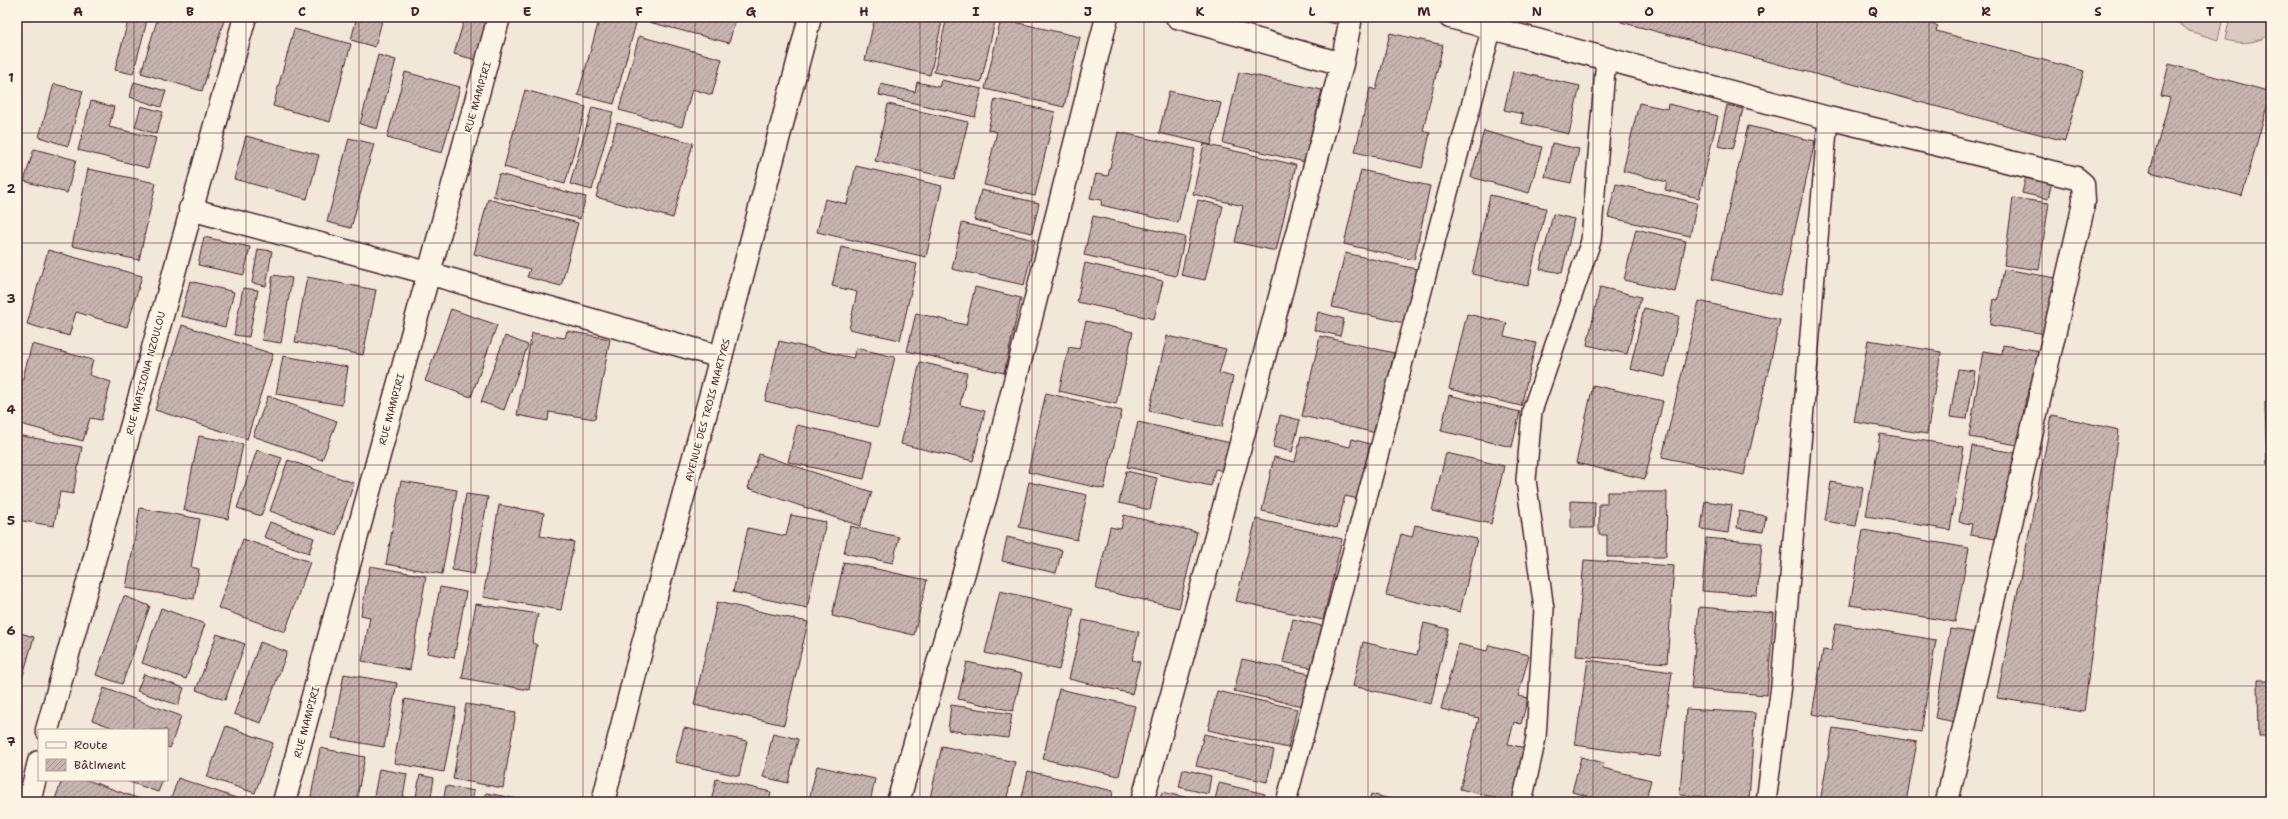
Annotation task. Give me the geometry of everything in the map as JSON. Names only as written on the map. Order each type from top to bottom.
[{"type":"street","name":"RUE MATSIONA NZOULOU","points":[[47,729],[190,209],[245,17]]},
{"type":"street","name":"RUE MAMPIRI","points":[[284,802],[499,17]]},
{"type":"street","name":"AVENUE DES TROIS MARTYRS","points":[[603,802],[637,666],[721,357],[810,17]]},
{"type":"street","points":[[898,802],[986,496],[1107,17]]},
{"type":"street","points":[[1177,17],[1342,64]]},
{"type":"street","points":[[1142,802],[1222,514],[1342,64],[1351,17]]},
{"type":"street","points":[[1450,17],[1828,118],[2076,178],[2083,184],[2084,201],[2082,217],[1946,802]]},
{"type":"street","points":[[190,209],[428,272],[721,357]]},
{"type":"street","points":[[28,802],[38,766]]},
{"type":"lane","points":[[1286,802],[1492,27]]},
{"type":"lane","points":[[1522,802],[1536,738],[1544,609],[1526,480],[1532,411],[1591,241],[1606,58]]},
{"type":"lane","points":[[1766,802],[1781,684],[1828,118]]},
{"type":"shaded area","points":[[2171,17],[2223,17],[2218,40],[2189,31]]},
{"type":"shaded area","points":[[2230,17],[2271,17],[2271,34],[2259,40],[2248,42],[2225,40]]},
{"type":"building","points":[[129,17],[148,17],[133,74],[115,70]]},
{"type":"building","points":[[158,17],[225,17],[202,91],[141,73]]},
{"type":"building","points":[[357,17],[383,17],[375,47],[351,40]]},
{"type":"building","points":[[465,17],[494,25],[484,62],[454,54]]},
{"type":"building","points":[[600,17],[614,17],[636,23],[614,104],[578,95]]},
{"type":"building","points":[[651,17],[736,17],[729,43],[649,22]]},
{"type":"building","points":[[875,17],[943,17],[930,75],[865,60]]},
{"type":"building","points":[[947,17],[996,17],[981,82],[934,72]]},
{"type":"building","points":[[1306,17],[1343,17],[1341,25]]},
{"type":"building","points":[[1622,17],[1905,17],[1938,26],[1936,31],[2084,71],[2065,141],[1621,22]]},
{"type":"building","points":[[1001,19],[1080,37],[1064,107],[985,89]]},
{"type":"building","points":[[294,29],[351,44],[330,122],[273,106]]},
{"type":"building","points":[[1390,33],[1443,45],[1423,131],[1430,133],[1422,168],[1355,152],[1370,88],[1376,90]]},
{"type":"building","points":[[639,36],[722,59],[712,95],[692,89],[682,127],[619,110]]},
{"type":"building","points":[[378,55],[396,60],[377,129],[360,124]]},
{"type":"building","points":[[2169,64],[2271,92],[2242,196],[2150,172],[2170,98],[2161,96]]},
{"type":"building","points":[[1513,71],[1580,86],[1569,134],[1521,123],[1523,114],[1504,110]]},
{"type":"building","points":[[405,72],[460,87],[442,153],[387,138]]},
{"type":"building","points":[[1239,72],[1322,90],[1305,162],[1223,143]]},
{"type":"building","points":[[941,80],[982,89],[975,117],[879,95],[881,84],[915,92],[917,82],[939,87]]},
{"type":"building","points":[[134,82],[166,91],[161,107],[130,97]]},
{"type":"building","points":[[54,84],[83,91],[68,146],[39,137]]},
{"type":"building","points":[[525,90],[586,107],[565,184],[504,167]]},
{"type":"building","points":[[1169,91],[1221,103],[1211,145],[1159,133]]},
{"type":"building","points":[[995,99],[1055,112],[1035,196],[984,185],[997,132],[988,130]]},
{"type":"building","points":[[91,101],[114,107],[109,127],[156,138],[148,168],[78,150]]},
{"type":"building","points":[[1639,103],[1667,109],[1668,104],[1718,116],[1699,198],[1665,190],[1667,182],[1623,171]]},
{"type":"building","points":[[888,104],[968,122],[954,179],[875,161]]},
{"type":"building","points":[[1727,105],[1743,109],[1733,149],[1718,146]]},
{"type":"building","points":[[141,106],[163,112],[156,134],[135,127]]},
{"type":"building","points":[[592,107],[613,112],[592,190],[570,184]]},
{"type":"building","points":[[617,123],[693,143],[673,218],[596,197]]},
{"type":"building","points":[[1748,126],[1815,141],[1780,295],[1712,279]]},
{"type":"building","points":[[1484,131],[1542,147],[1529,193],[1471,177]]},
{"type":"building","points":[[1118,132],[1195,149],[1178,223],[1101,205],[1102,200],[1090,198],[1096,174],[1108,176]]},
{"type":"building","points":[[246,136],[319,155],[307,199],[234,179]]},
{"type":"building","points":[[349,138],[374,144],[351,228],[327,222]]},
{"type":"building","points":[[1552,143],[1579,149],[1571,183],[1545,177]]},
{"type":"building","points":[[1204,144],[1296,165],[1276,251],[1235,242],[1243,206],[1193,194]]},
{"type":"building","points":[[34,149],[76,160],[67,193],[24,181]]},
{"type":"building","points":[[856,166],[942,186],[926,257],[817,232],[825,199],[847,204]]},
{"type":"building","points":[[88,169],[156,183],[139,260],[72,246]]},
{"type":"building","points":[[1361,170],[1430,186],[1414,260],[1344,244]]},
{"type":"building","points":[[2027,172],[2053,177],[2048,199],[2022,193]]},
{"type":"building","points":[[499,174],[586,197],[580,219],[493,196]]},
{"type":"building","points":[[1616,184],[1697,203],[1690,236],[1608,217]]},
{"type":"building","points":[[981,190],[1039,203],[1032,233],[974,220]]},
{"type":"building","points":[[1490,195],[1546,208],[1528,286],[1472,274]]},
{"type":"building","points":[[2013,198],[2049,203],[2039,270],[2004,265]]},
{"type":"building","points":[[488,199],[578,223],[561,286],[527,277],[530,269],[474,254]]},
{"type":"building","points":[[1198,200],[1223,206],[1205,280],[1181,275]]},
{"type":"building","points":[[1553,214],[1574,219],[1562,273],[1540,269]]},
{"type":"building","points":[[1093,216],[1185,237],[1176,276],[1084,255]]},
{"type":"building","points":[[962,223],[1035,240],[1024,285],[952,269]]},
{"type":"building","points":[[1636,229],[1686,241],[1675,292],[1624,280]]},
{"type":"building","points":[[204,237],[250,247],[244,275],[198,265]]},
{"type":"building","points":[[841,247],[917,264],[900,340],[849,329],[857,292],[832,286]]},
{"type":"building","points":[[258,249],[272,251],[266,286],[252,283]]},
{"type":"building","points":[[48,250],[142,276],[127,327],[76,312],[69,336],[27,324]]},
{"type":"building","points":[[1345,253],[1421,270],[1408,324],[1332,307]]},
{"type":"building","points":[[1085,263],[1163,281],[1154,319],[1077,302]]},
{"type":"building","points":[[2004,269],[2056,278],[2046,334],[1990,325],[1994,299],[1998,300]]},
{"type":"building","points":[[273,275],[292,278],[281,343],[262,340]]},
{"type":"building","points":[[307,277],[376,290],[363,355],[295,342]]},
{"type":"building","points":[[190,281],[234,292],[225,327],[181,316]]},
{"type":"building","points":[[975,287],[1021,298],[1004,373],[907,351],[916,313],[966,325]]},
{"type":"building","points":[[1600,287],[1641,297],[1627,354],[1587,345]]},
{"type":"building","points":[[243,288],[258,290],[249,337],[234,335]]},
{"type":"building","points":[[1699,301],[1780,320],[1744,475],[1662,457]]},
{"type":"building","points":[[1644,308],[1679,316],[1665,377],[1630,369]]},
{"type":"building","points":[[451,309],[497,325],[471,397],[425,381]]},
{"type":"building","points":[[1318,312],[1344,319],[1340,336],[1314,330]]},
{"type":"building","points":[[1467,314],[1507,323],[1504,336],[1536,343],[1521,406],[1449,389]]},
{"type":"building","points":[[1086,321],[1133,332],[1116,404],[1059,391],[1069,347],[1079,349]]},
{"type":"building","points":[[182,325],[273,354],[247,439],[155,410]]},
{"type":"building","points":[[567,331],[610,339],[595,419],[549,412],[548,421],[517,415],[532,333],[565,338]]},
{"type":"building","points":[[505,336],[528,345],[504,410],[481,402]]},
{"type":"building","points":[[1167,336],[1226,349],[1219,373],[1233,377],[1222,427],[1149,411]]},
{"type":"building","points":[[1320,336],[1394,353],[1376,433],[1302,416]]},
{"type":"building","points":[[1868,340],[1941,352],[1927,434],[1854,422]]},
{"type":"building","points":[[779,341],[853,358],[856,348],[895,357],[878,427],[765,401]]},
{"type":"building","points":[[32,344],[93,360],[89,375],[111,382],[101,420],[90,418],[83,441],[17,423],[17,400]]},
{"type":"building","points":[[2003,345],[2041,351],[2033,398],[2026,397],[2018,445],[1969,437],[1983,351],[2002,354]]},
{"type":"building","points":[[283,356],[348,367],[342,405],[276,394]]},
{"type":"building","points":[[920,362],[967,373],[960,405],[985,411],[973,461],[901,444]]},
{"type":"building","points":[[1958,369],[1975,371],[1967,419],[1950,417]]},
{"type":"building","points":[[1593,385],[1663,401],[1645,479],[1576,463]]},
{"type":"building","points":[[1046,393],[1122,411],[1104,489],[1028,472]]},
{"type":"building","points":[[1449,395],[1520,412],[1512,447],[1441,431]]},
{"type":"building","points":[[268,396],[337,421],[322,460],[253,436]]},
{"type":"building","points":[[2265,402],[2271,402],[2271,463],[2267,464]]},
{"type":"building","points":[[1280,415],[1300,420],[1292,452],[1273,447]]},
{"type":"building","points":[[2052,415],[2119,430],[2084,712],[1997,698]]},
{"type":"building","points":[[1138,422],[1235,444],[1229,472],[1215,469],[1211,486],[1127,467]]},
{"type":"building","points":[[797,425],[872,442],[864,479],[788,462]]},
{"type":"building","points":[[1880,434],[1964,447],[1950,530],[1866,516]]},
{"type":"building","points":[[17,435],[82,447],[73,494],[60,492],[54,526],[17,520]]},
{"type":"building","points":[[199,436],[243,444],[228,519],[184,510]]},
{"type":"building","points":[[1301,436],[1350,447],[1352,439],[1370,444],[1358,499],[1345,496],[1337,528],[1262,511],[1274,457],[1295,462]]},
{"type":"building","points":[[1972,446],[2017,453],[2002,540],[1970,535],[1972,524],[1959,522]]},
{"type":"building","points":[[257,450],[282,458],[261,516],[237,508]]},
{"type":"building","points":[[1446,453],[1504,466],[1491,524],[1432,511]]},
{"type":"building","points":[[759,454],[872,492],[860,526],[748,488]]},
{"type":"building","points":[[288,460],[354,483],[336,535],[270,511]]},
{"type":"building","points":[[1126,471],[1157,478],[1150,510],[1119,503]]},
{"type":"building","points":[[401,481],[457,490],[442,574],[386,564]]},
{"type":"building","points":[[1029,482],[1087,495],[1077,540],[1019,527]]},
{"type":"building","points":[[1831,482],[1863,488],[1856,526],[1825,521]]},
{"type":"building","points":[[1607,492],[1667,492],[1666,557],[1607,557],[1607,535],[1599,535],[1599,504],[1607,504]]},
{"type":"building","points":[[466,494],[488,497],[474,574],[452,570]]},
{"type":"building","points":[[1571,501],[1595,502],[1594,528],[1571,528]]},
{"type":"building","points":[[1705,501],[1732,505],[1728,533],[1701,529]]},
{"type":"building","points":[[499,505],[544,513],[540,536],[574,542],[561,610],[483,597]]},
{"type":"building","points":[[140,508],[200,519],[191,567],[199,569],[194,599],[126,588]]},
{"type":"building","points":[[1739,511],[1766,516],[1763,532],[1737,528]]},
{"type":"building","points":[[791,515],[826,522],[807,608],[733,592],[748,528],[786,536]]},
{"type":"building","points":[[1124,515],[1197,532],[1179,608],[1096,589],[1110,527],[1121,529]]},
{"type":"building","points":[[1256,519],[1342,539],[1323,620],[1236,601]]},
{"type":"building","points":[[270,522],[314,538],[309,553],[264,537]]},
{"type":"building","points":[[1415,525],[1477,539],[1460,612],[1386,595],[1401,534],[1412,537]]},
{"type":"building","points":[[850,526],[899,537],[893,563],[844,553]]},
{"type":"building","points":[[1863,530],[1969,548],[1955,622],[1850,605]]},
{"type":"building","points":[[1007,537],[1062,550],[1056,573],[1002,561]]},
{"type":"building","points":[[1706,538],[1762,543],[1757,595],[1702,591]]},
{"type":"building","points":[[243,539],[310,562],[285,632],[218,608]]},
{"type":"building","points":[[1584,560],[1674,566],[1667,663],[1576,656]]},
{"type":"building","points":[[844,562],[927,580],[914,635],[832,616]]},
{"type":"building","points":[[370,566],[426,576],[410,670],[362,661],[370,617],[361,615]]},
{"type":"building","points":[[440,587],[466,592],[454,658],[427,653]]},
{"type":"building","points":[[1000,591],[1074,608],[1059,670],[985,653]]},
{"type":"building","points":[[124,596],[150,606],[122,684],[96,675]]},
{"type":"building","points":[[717,602],[808,622],[784,725],[694,705]]},
{"type":"building","points":[[476,604],[538,614],[532,643],[537,645],[529,690],[462,678]]},
{"type":"building","points":[[1699,607],[1774,613],[1767,695],[1691,689]]},
{"type":"building","points":[[161,608],[205,624],[186,679],[142,663]]},
{"type":"building","points":[[1293,619],[1322,626],[1312,668],[1283,662]]},
{"type":"building","points":[[1083,620],[1139,632],[1132,660],[1140,662],[1132,694],[1069,679]]},
{"type":"building","points":[[1424,623],[1448,629],[1431,704],[1353,686],[1363,642],[1417,655]]},
{"type":"building","points":[[1836,623],[1936,640],[1921,732],[1812,714],[1823,650],[1831,651]]},
{"type":"building","points":[[1950,629],[1977,633],[1961,723],[1935,718]]},
{"type":"building","points":[[17,632],[34,637],[17,696]]},
{"type":"building","points":[[217,634],[245,644],[225,700],[196,690]]},
{"type":"building","points":[[260,642],[287,652],[261,723],[234,714]]},
{"type":"building","points":[[1458,644],[1487,651],[1489,645],[1529,655],[1518,696],[1528,698],[1521,724],[1514,722],[1508,744],[1529,749],[1515,802],[1495,802],[1496,798],[1460,789],[1479,718],[1441,709]]},
{"type":"building","points":[[1242,659],[1310,674],[1302,706],[1234,691]]},
{"type":"building","points":[[1588,660],[1672,672],[1660,757],[1575,745]]},
{"type":"building","points":[[967,662],[1022,674],[1013,711],[958,699]]},
{"type":"building","points":[[144,674],[184,688],[178,705],[137,691]]},
{"type":"building","points":[[344,674],[397,683],[384,747],[332,738]]},
{"type":"building","points":[[2258,680],[2271,680],[2271,736],[2259,736]]},
{"type":"building","points":[[104,688],[181,716],[170,748],[168,747],[168,729],[116,729],[92,720]]},
{"type":"building","points":[[1059,689],[1135,706],[1119,776],[1043,759]]},
{"type":"building","points":[[1217,691],[1297,709],[1288,748],[1208,730]]},
{"type":"building","points":[[405,699],[456,708],[444,772],[394,763]]},
{"type":"building","points":[[466,704],[516,712],[503,788],[453,779]]},
{"type":"building","points":[[951,705],[1012,714],[1008,738],[948,730]]},
{"type":"building","points":[[1686,709],[1755,713],[1749,800],[1680,795]]},
{"type":"building","points":[[226,726],[273,743],[255,793],[207,777]]},
{"type":"building","points":[[684,728],[747,741],[739,776],[675,762]]},
{"type":"building","points":[[1833,728],[1917,742],[1906,802],[1820,802]]},
{"type":"building","points":[[773,733],[798,739],[788,783],[763,777]]},
{"type":"building","points":[[1204,734],[1274,750],[1267,782],[1196,766]]},
{"type":"building","points":[[942,746],[1015,762],[1006,802],[929,802]]},
{"type":"building","points":[[320,748],[365,757],[356,802],[310,802]]},
{"type":"building","points":[[1581,757],[1604,763],[1603,768],[1651,780],[1645,802],[1610,802],[1572,792]]},
{"type":"building","points":[[817,766],[875,779],[870,802],[820,802],[809,800]]},
{"type":"building","points":[[379,769],[407,774],[402,802],[373,802]]},
{"type":"building","points":[[1183,769],[1211,776],[1208,794],[1179,787]]},
{"type":"building","points":[[1028,771],[1113,791],[1111,802],[1021,802]]},
{"type":"building","points":[[420,775],[434,778],[430,802],[415,802]]},
{"type":"building","points":[[178,778],[242,800],[241,802],[170,802]]},
{"type":"building","points":[[716,779],[771,792],[769,802],[711,802]]},
{"type":"building","points":[[62,781],[90,781],[148,802],[54,802]]},
{"type":"building","points":[[127,781],[163,781],[158,792]]},
{"type":"building","points":[[1219,783],[1265,794],[1263,802],[1215,800]]},
{"type":"building","points":[[446,786],[474,791],[472,802],[443,802]]},
{"type":"building","points":[[1162,792],[1205,802],[1159,802]]},
{"type":"building","points":[[486,793],[518,799],[517,802],[485,802]]},
{"type":"building","points":[[1371,794],[1401,802],[1369,802]]}]
